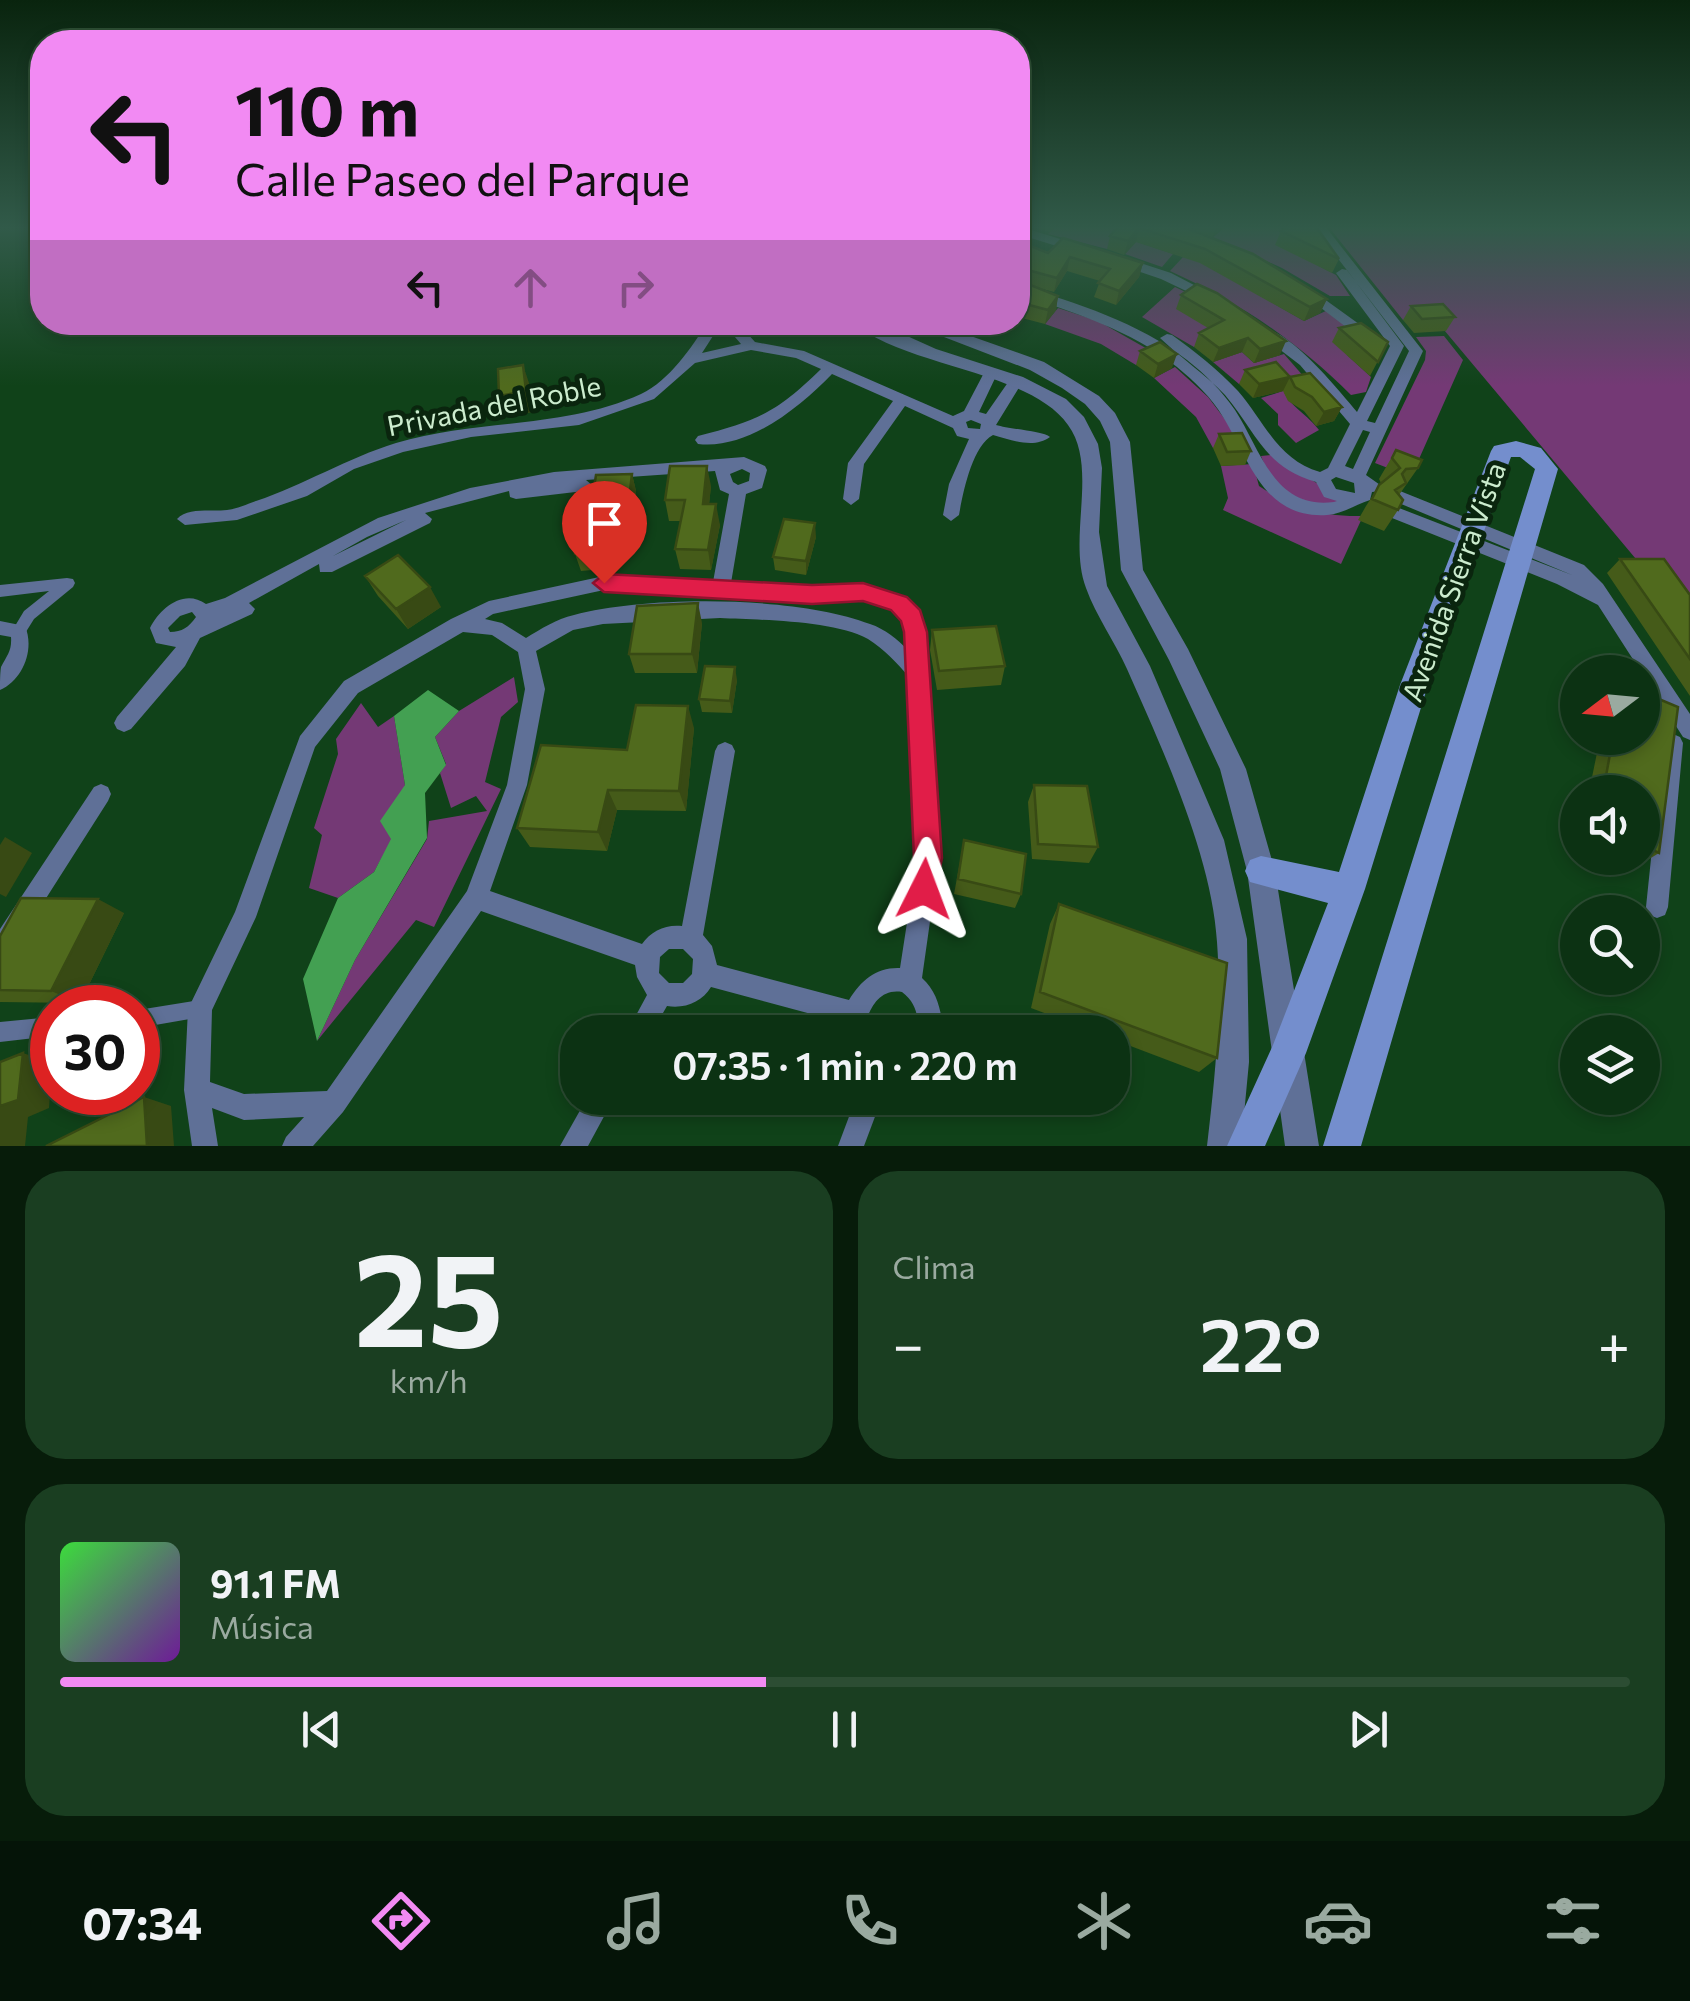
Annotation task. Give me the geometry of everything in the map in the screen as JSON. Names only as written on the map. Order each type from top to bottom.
[{"type":"main road","name":"Avenida Sierra Vista","points":[[1246,1146],[1288,1053],[1349,888],[1414,684],[1502,451],[1528,450],[1547,469],[1342,1146]]},
{"type":"main road","points":[[1261,871],[1317,886],[1349,888]]},
{"type":"street","points":[[1173,279],[1219,301]]},
{"type":"street","points":[[1349,279],[1397,346],[1359,424],[1329,474],[1330,493],[1362,491]]},
{"type":"street","points":[[1030,285],[1119,314],[1166,337],[1215,376],[1251,418],[1269,486],[1300,505],[1332,510],[1362,491],[1380,430],[1416,351],[1359,279]]},
{"type":"street","points":[[1294,283],[1392,356],[1411,362]]},
{"type":"street","points":[[1030,294],[1108,320],[1155,344],[1206,384],[1262,451],[1296,470],[1329,474],[1362,491]]},
{"type":"street","points":[[1324,302],[1387,311]]},
{"type":"street","points":[[1248,320],[1305,362],[1359,424],[1380,430]]},
{"type":"street","name":"Privada del Roble","points":[[185,518],[231,516],[301,492],[348,465],[401,447],[471,432],[574,420],[649,396],[690,360],[706,335]]},
{"type":"street","points":[[741,335],[750,346]]},
{"type":"street","points":[[889,335],[930,353],[1016,381],[1059,403],[1088,444],[1092,468],[1088,532],[1096,586],[1138,666],[1210,840],[1232,939],[1233,1062],[1224,1146]]},
{"type":"street","points":[[950,335],[1037,366],[1092,400],[1108,418],[1120,442],[1132,570],[1233,769],[1261,871],[1302,1146]]},
{"type":"street","name":"Privada del Roble","points":[[690,360],[750,346],[799,354],[986,428]]},
{"type":"street","points":[[703,440],[765,424],[791,409],[831,367]]},
{"type":"street","points":[[964,419],[991,372]]},
{"type":"street","points":[[951,515],[957,484],[1016,381]]},
{"type":"street","points":[[1326,389],[1389,415]]},
{"type":"street","points":[[851,499],[856,462],[903,398]]},
{"type":"street","points":[[986,428],[1024,438],[1042,438]]},
{"type":"street","points":[[124,723],[178,660],[200,625],[273,597],[410,524],[477,500],[726,472],[750,464],[760,475],[756,484],[738,490],[726,486],[726,472]]},
{"type":"street","points":[[721,587],[738,490]]},
{"type":"street","points":[[1396,504],[1521,554],[1601,600],[1690,732]]},
{"type":"street","points":[[0,591],[68,583],[10,629],[20,658],[0,682]]},
{"type":"street","points":[[205,1146],[197,1090],[200,1008],[244,917],[307,742],[351,688],[456,624],[489,608],[604,583],[812,594],[863,592],[899,604],[912,617],[928,858],[910,980],[927,1001],[929,1015]]},
{"type":"street","points":[[526,648],[571,622],[649,611],[769,614],[823,619],[867,630],[896,649],[917,672]]},
{"type":"street","points":[[295,1146],[334,1103],[476,898],[517,785],[535,689],[526,648],[496,628],[456,624]]},
{"type":"street","points":[[1138,666],[1179,656]]},
{"type":"street","points":[[1658,895],[1676,711]]},
{"type":"street","points":[[691,939],[725,751]]},
{"type":"street","points":[[0,950],[101,794]]},
{"type":"street","points":[[476,898],[649,958]]},
{"type":"street","points":[[672,937],[691,939],[704,953],[704,974],[699,983],[681,996],[662,994],[649,979],[649,958],[654,949],[672,937]]},
{"type":"street","points":[[704,974],[829,1015]]},
{"type":"street","points":[[856,1015],[862,1000],[884,982],[910,980]]},
{"type":"street","points":[[649,1015],[662,994]]},
{"type":"street","points":[[160,1016],[200,1008]]},
{"type":"street","points":[[0,1032],[30,1029]]},
{"type":"street","points":[[197,1090],[244,1107],[334,1103]]},
{"type":"street","points":[[573,1146],[591,1115]]},
{"type":"street","points":[[851,1146],[863,1115]]},
{"type":"shaded area","points":[[1187,279],[1232,279],[1304,321],[1328,310],[1346,323],[1347,355],[1371,377],[1366,392],[1351,395],[1266,324]]},
{"type":"shaded area","points":[[1302,279],[1339,279],[1350,296],[1330,296]]},
{"type":"shaded area","points":[[1371,279],[1690,279],[1690,633],[1646,571],[1434,318],[1403,320]]},
{"type":"shaded area","points":[[1175,287],[1194,296],[1218,334],[1194,347],[1142,317]]},
{"type":"shaded area","points":[[1058,308],[1098,321],[1158,355],[1136,365],[1101,344],[1045,324]]},
{"type":"shaded area","points":[[1444,336],[1463,360],[1411,477],[1375,463],[1425,360],[1426,351],[1416,337]]},
{"type":"shaded area","points":[[1242,352],[1254,363],[1284,354],[1312,386],[1284,392],[1319,430],[1296,443],[1278,425],[1278,414],[1261,398],[1283,391],[1270,376],[1239,384],[1213,362]]},
{"type":"shaded area","points":[[1175,367],[1208,397],[1246,447],[1213,448],[1196,417],[1154,378]]},
{"type":"shaded area","points":[[1271,455],[1346,501],[1320,507],[1274,488],[1261,456]]},
{"type":"shaded area","points":[[1253,464],[1259,486],[1284,500],[1321,513],[1363,516],[1341,564],[1223,510],[1228,498],[1221,466]]},
{"type":"shaded area","points":[[514,677],[518,702],[501,717],[485,782],[501,789],[434,927],[416,920],[317,1041],[355,960],[427,839],[429,821],[487,811],[476,796],[451,808],[440,773],[446,764],[435,737],[459,711]]},
{"type":"shaded area","points":[[428,690],[459,711],[435,737],[446,765],[425,793],[427,838],[355,960],[317,1041],[303,979],[338,898],[374,872],[391,839],[380,821],[405,785],[394,716]]},
{"type":"shaded area","points":[[361,703],[378,727],[394,716],[405,785],[392,839],[374,872],[338,898],[309,888],[322,835],[314,828],[338,754],[336,739]]},
{"type":"building","points":[[1101,279],[1129,279],[1119,291],[1098,283]]},
{"type":"building","points":[[1260,279],[1295,279],[1327,299],[1310,307]]},
{"type":"building","points":[[1197,284],[1217,293],[1286,341],[1260,349],[1248,338],[1219,348],[1199,333],[1224,320],[1181,295]]},
{"type":"building","points":[[1030,285],[1058,296],[1048,310],[1030,305]]},
{"type":"building","points":[[1443,304],[1455,317],[1422,319],[1411,306]]},
{"type":"building","points":[[1361,323],[1388,342],[1378,362],[1339,328]]},
{"type":"building","points":[[1160,342],[1177,354],[1158,364],[1140,351]]},
{"type":"building","points":[[1276,362],[1290,377],[1259,384],[1245,370]]},
{"type":"building","points":[[523,365],[526,391],[499,396],[498,369]]},
{"type":"building","points":[[1310,373],[1342,407],[1324,412],[1312,397],[1295,387],[1290,377]]},
{"type":"building","points":[[1242,433],[1251,451],[1227,452],[1219,434]]},
{"type":"building","points":[[1396,450],[1422,460],[1418,468],[1406,469],[1402,474],[1406,483],[1395,490],[1403,500],[1398,510],[1372,499],[1379,485],[1400,468],[1392,458]]},
{"type":"building","points":[[670,466],[707,466],[703,504],[716,504],[708,550],[675,549],[685,500],[665,500]]},
{"type":"building","points":[[632,474],[628,508],[613,509],[611,551],[575,554],[578,522],[589,521],[596,475]]},
{"type":"building","points":[[784,519],[815,523],[806,561],[773,557]]},
{"type":"building","points":[[398,555],[430,587],[396,609],[365,576]]},
{"type":"building","points":[[1620,559],[1664,559],[1690,595],[1690,659]]},
{"type":"building","points":[[698,603],[692,654],[629,654],[637,606]]},
{"type":"building","points":[[996,626],[1005,666],[939,671],[932,630]]},
{"type":"building","points":[[705,666],[735,667],[730,701],[699,699]]},
{"type":"building","points":[[1660,700],[1678,707],[1660,845],[1660,775],[1606,775],[1610,755],[1660,755]]},
{"type":"building","points":[[636,705],[688,706],[679,791],[608,790],[598,832],[517,828],[541,745],[627,750]]},
{"type":"building","points":[[1034,785],[1087,786],[1098,847],[1038,844]]},
{"type":"building","points":[[964,840],[1026,854],[1021,894],[958,879]]},
{"type":"building","points":[[21,898],[98,899],[54,985],[30,985],[30,991],[0,990],[0,936]]},
{"type":"building","points":[[1059,904],[1227,963],[1217,1058],[1130,1026],[1130,1015],[1102,1015],[1040,992]]},
{"type":"building","points":[[23,1053],[18,1100],[0,1106],[0,1062]]},
{"type":"building","points":[[108,1115],[145,1115],[147,1146],[46,1146]]},
{"type":"route","points":[[604,583],[812,594],[863,592],[899,604],[912,617],[916,632],[928,858],[924,889]]}]
